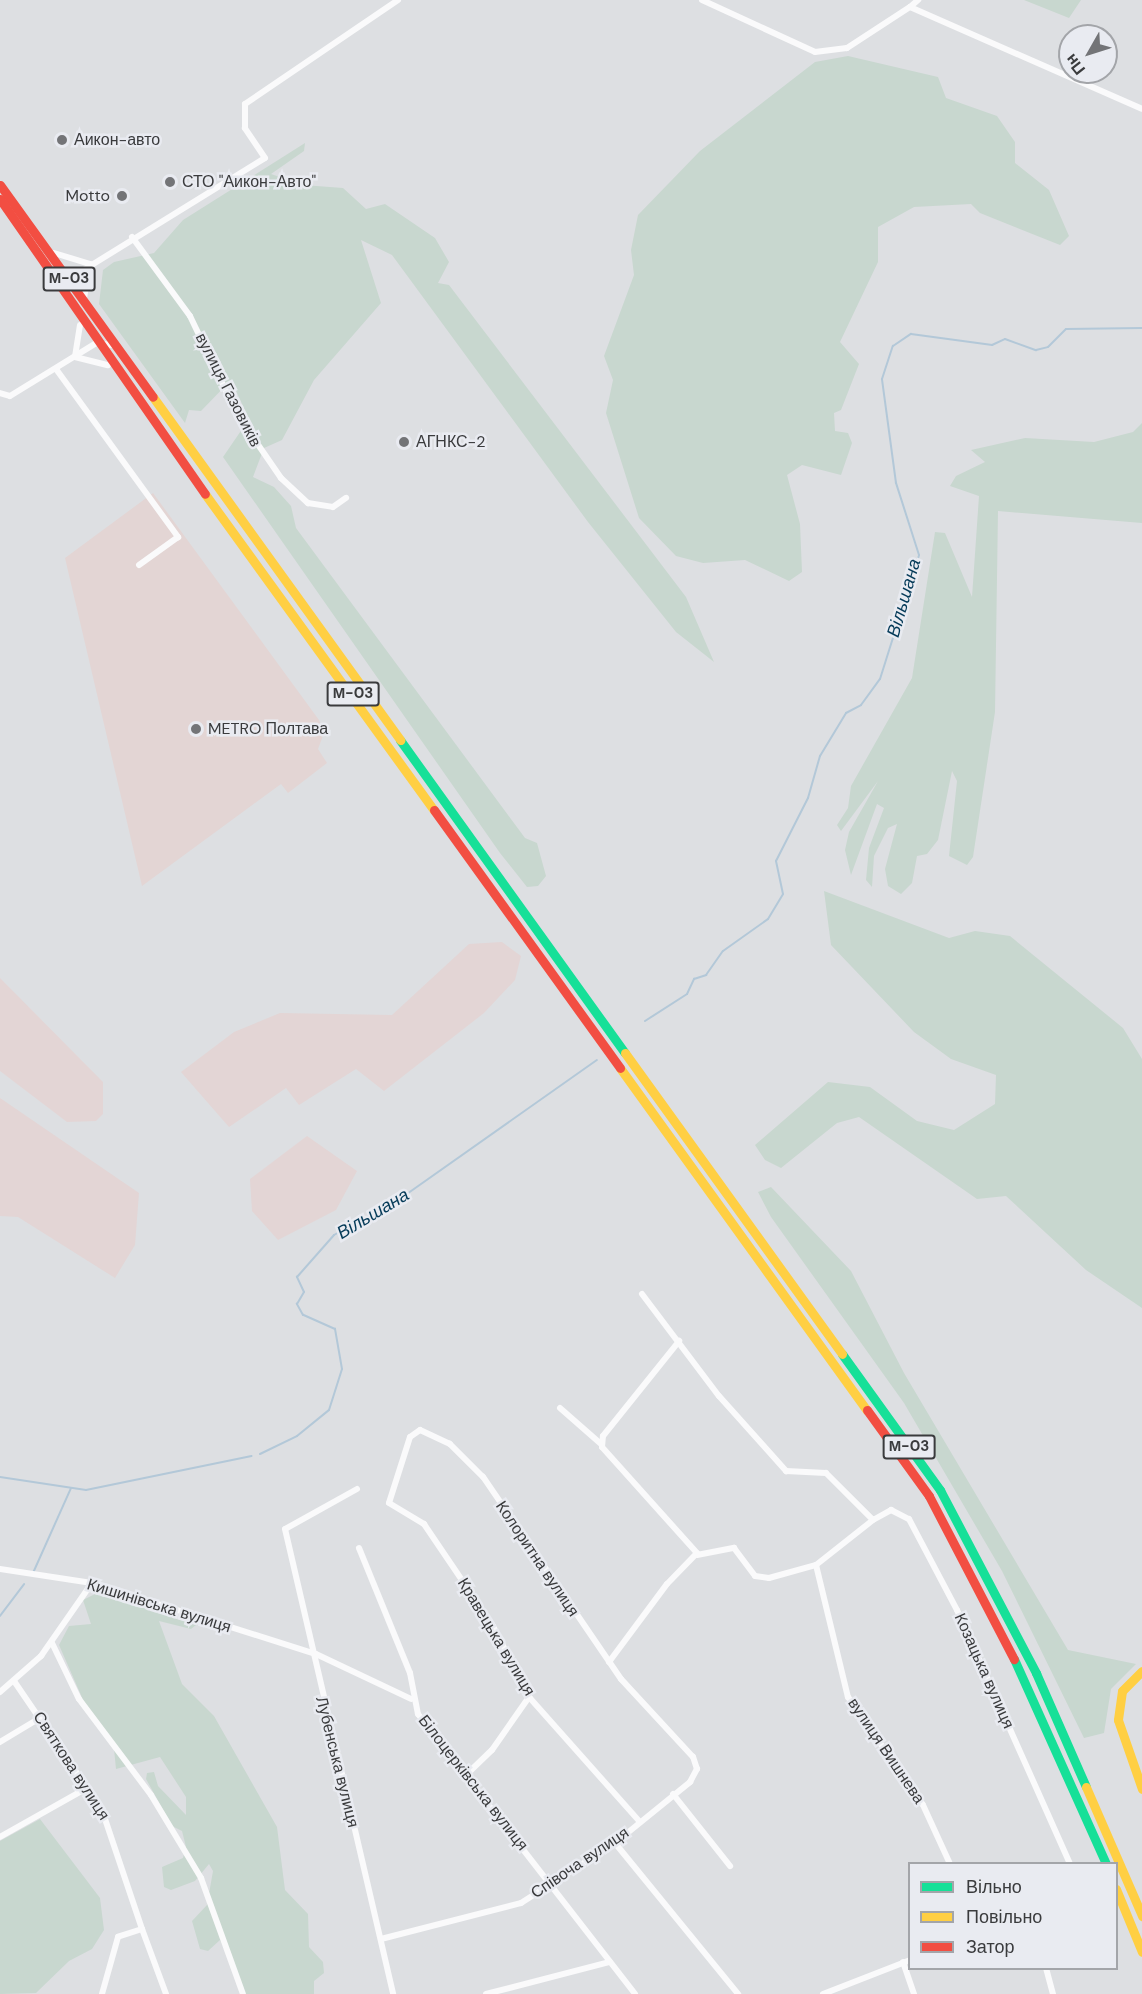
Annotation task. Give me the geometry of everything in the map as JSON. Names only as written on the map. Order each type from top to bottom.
[{"type":"main road","name":"М-03","points":[[0,185],[940,1490],[1036,1673],[1138,1892],[1142,1916]]},
{"type":"main road","name":"М-03","points":[[0,199],[96,343],[929,1496],[1024,1678],[1106,1862]]},
{"type":"main road","points":[[1142,1671],[1122,1691],[1118,1720],[1142,1789]]},
{"type":"main road","points":[[1118,1894],[1142,1952]]},
{"type":"street","points":[[69,279],[132,237],[265,158],[245,128],[245,104],[398,0]]},
{"type":"street","points":[[702,0],[815,51],[847,48],[918,0]]},
{"type":"street","points":[[910,7],[1142,109]]},
{"type":"street","name":"вулиця Газовиків","points":[[132,237],[190,316],[237,414],[275,470],[308,503],[333,507],[346,498]]},
{"type":"street","points":[[48,249],[90,264]]},
{"type":"street","points":[[40,260],[69,279]]},
{"type":"street","points":[[85,302],[90,264]]},
{"type":"street","points":[[69,279],[69,303]]},
{"type":"street","points":[[75,357],[80,320]]},
{"type":"street","points":[[96,343],[99,322]]},
{"type":"street","points":[[0,393],[10,396],[96,343],[116,346]]},
{"type":"street","points":[[75,357],[98,360],[118,373]]},
{"type":"street","points":[[56,369],[178,537],[139,566]]},
{"type":"street","points":[[642,1294],[786,1471],[826,1473],[873,1520]]},
{"type":"street","points":[[601,1444],[659,1360],[678,1341]]},
{"type":"street","points":[[560,1408],[601,1444],[679,1528],[697,1555],[667,1584],[609,1662]]},
{"type":"street","name":"Колоритна вулиця","points":[[399,1508],[388,1503],[389,1493],[410,1437],[420,1430],[450,1444],[483,1477],[634,1698],[693,1757],[695,1776]]},
{"type":"street","name":"Лубенська вулиця","points":[[357,1489],[285,1529],[316,1654],[318,1681],[393,1994]]},
{"type":"street","name":"Кравецька вулиця","points":[[399,1508],[424,1524],[493,1626],[529,1697],[640,1822]]},
{"type":"street","name":"Козацька вулиця","points":[[697,1555],[734,1548],[762,1578],[816,1565],[873,1520],[891,1510],[909,1519],[957,1610],[1070,1862]]},
{"type":"street","name":"Білоцерківська вулиця","points":[[359,1548],[410,1673],[411,1699],[466,1775],[635,1994]]},
{"type":"street","name":"вулиця Вишнева","points":[[816,1565],[848,1697],[923,1805],[950,1862]]},
{"type":"street","name":"Кишинівська вулиця","points":[[0,1569],[92,1583],[316,1654],[411,1699]]},
{"type":"street","points":[[0,1692],[52,1643],[92,1583]]},
{"type":"street","points":[[52,1643],[79,1700],[151,1794],[201,1878],[243,1994]]},
{"type":"street","name":"Святкова вулиця","points":[[14,1681],[87,1788],[108,1823],[142,1929],[166,1994]]},
{"type":"street","points":[[466,1775],[492,1750],[529,1697]]},
{"type":"street","points":[[0,1742],[40,1718]]},
{"type":"street","name":"Співоча вулиця","points":[[381,1939],[521,1903],[552,1886],[615,1843],[695,1776]]},
{"type":"street","points":[[0,1837],[87,1788]]},
{"type":"street","points":[[673,1794],[730,1866]]},
{"type":"street","points":[[615,1843],[738,1994]]},
{"type":"street","points":[[102,1994],[117,1937],[142,1929]]},
{"type":"street","points":[[824,1994],[906,1961]]},
{"type":"street","points":[[486,1994],[610,1962]]},
{"type":"street","points":[[908,1970],[914,1994]]},
{"type":"street","points":[[1047,1970],[1053,1994]]},
{"type":"shaded area","points":[[1024,0],[1081,0],[1069,18]]},
{"type":"shaded area","points":[[848,56],[938,77],[946,98],[997,116],[1015,142],[1015,163],[1049,190],[1069,236],[1060,245],[980,213],[971,204],[914,207],[878,227],[878,262],[840,342],[859,364],[841,410],[834,413],[835,431],[848,433],[852,443],[841,475],[802,465],[787,475],[800,524],[802,572],[789,581],[745,560],[703,563],[676,556],[639,518],[606,413],[613,380],[604,356],[634,275],[631,250],[638,215],[700,151],[815,62]]},
{"type":"shaded area","points":[[305,143],[304,151],[271,174],[303,185],[343,188],[366,209],[385,204],[435,238],[449,262],[438,283],[449,285],[686,597],[714,662],[676,632],[588,522],[392,255],[361,240],[381,303],[314,380],[282,440],[264,448],[253,477],[274,487],[291,506],[296,528],[525,838],[537,843],[546,876],[538,886],[527,887],[500,853],[223,457],[249,419],[231,380],[201,411],[189,410],[185,423],[99,304],[103,270],[114,262],[154,253],[183,220]]},
{"type":"shaded area","points":[[1142,423],[1142,523],[998,511],[995,712],[973,857],[967,865],[949,856],[957,781],[952,771],[938,840],[927,854],[917,856],[912,883],[901,894],[888,886],[885,869],[897,824],[888,828],[874,856],[872,887],[866,880],[869,848],[884,808],[877,804],[851,875],[845,850],[849,832],[878,781],[841,831],[837,825],[848,808],[851,786],[912,678],[935,532],[945,533],[972,597],[979,496],[950,486],[956,476],[985,462],[971,450],[1025,438],[1094,442],[1133,432]]},
{"type":"shaded area","points":[[153,493],[319,720],[324,733],[318,749],[327,763],[288,793],[281,784],[142,886],[65,558]]},
{"type":"shaded area","points":[[824,891],[949,938],[975,931],[1010,936],[1123,1028],[1142,1059],[1142,1308],[1086,1270],[1006,1196],[977,1199],[859,1117],[837,1123],[781,1168],[765,1160],[755,1145],[828,1082],[870,1087],[917,1121],[954,1130],[995,1104],[996,1075],[951,1059],[914,1032],[831,945]]},
{"type":"shaded area","points":[[502,942],[521,956],[515,980],[484,1013],[384,1091],[356,1069],[299,1105],[286,1088],[229,1127],[181,1072],[234,1032],[280,1013],[392,1015],[469,944]]},
{"type":"shaded area","points":[[0,978],[103,1082],[103,1114],[96,1121],[67,1122],[0,1071]]},
{"type":"shaded area","points":[[0,1098],[139,1193],[135,1245],[115,1278],[18,1217],[0,1216]]},
{"type":"shaded area","points":[[307,1136],[357,1171],[336,1210],[278,1240],[252,1211],[250,1179]]},
{"type":"shaded area","points":[[771,1187],[851,1271],[904,1373],[1068,1650],[1136,1664],[1111,1689],[1104,1733],[1084,1738],[1002,1571],[904,1403],[771,1217],[758,1192]]},
{"type":"shaded area","points":[[97,1593],[196,1625],[191,1629],[159,1621],[182,1684],[214,1716],[277,1827],[285,1890],[308,1914],[309,1947],[323,1962],[324,1973],[314,1981],[314,1994],[245,1994],[220,1940],[208,1951],[200,1949],[192,1921],[207,1905],[213,1871],[209,1864],[195,1881],[171,1890],[164,1887],[162,1867],[183,1858],[186,1847],[182,1831],[172,1826],[146,1779],[147,1773],[154,1772],[158,1786],[186,1815],[186,1797],[160,1757],[116,1769],[114,1749],[84,1702],[59,1645],[69,1626],[91,1624],[83,1600]]},
{"type":"shaded area","points":[[40,1819],[100,1898],[104,1930],[92,1949],[69,1961],[36,1993],[0,1994],[0,1841]]},
{"type":"waterway","name":"Вільшана","points":[[645,1021],[687,994],[694,979],[706,975],[723,951],[768,919],[783,894],[776,861],[808,798],[820,756],[846,713],[861,705],[880,679],[919,555],[896,483],[882,379],[893,346],[911,334],[992,345],[1005,339],[1036,350],[1048,347],[1066,329],[1142,328]]},
{"type":"waterway","name":"Вільшана","points":[[260,1454],[297,1436],[329,1410],[342,1369],[335,1329],[303,1315],[297,1304],[304,1292],[297,1277],[334,1235],[404,1196],[597,1060]]},
{"type":"waterway","name":"Вільшана","points":[[0,1477],[86,1490],[252,1456]]},
{"type":"waterway","points":[[33,1573],[71,1488]]},
{"type":"waterway","points":[[0,1616],[24,1584]]},
{"type":"traffic: fast","points":[[400,740],[625,1053]]},
{"type":"traffic: fast","points":[[842,1354],[940,1490],[1036,1673],[1086,1787]]},
{"type":"traffic: fast","points":[[1014,1659],[1105,1862]]},
{"type":"traffic: slow","points":[[153,397],[400,740]]},
{"type":"traffic: slow","points":[[205,494],[434,810]]},
{"type":"traffic: slow","points":[[625,1053],[842,1354]]},
{"type":"traffic: slow","points":[[620,1068],[867,1410]]},
{"type":"traffic: slow","points":[[1142,1671],[1122,1691],[1118,1720],[1142,1789]]},
{"type":"traffic: slow","points":[[1086,1787],[1142,1916]]},
{"type":"traffic: slow","points":[[1118,1894],[1142,1952]]},
{"type":"traffic: jam","points":[[0,185],[153,397]]},
{"type":"traffic: jam","points":[[0,199],[205,494]]},
{"type":"traffic: jam","points":[[434,810],[620,1068]]},
{"type":"traffic: jam","points":[[867,1410],[929,1496],[1014,1659]]},
{"type":"place","name":"Аикон-авто","points":[[62,140]]},
{"type":"place","name":"СТО \"Аикон-Авто\"","points":[[170,182]]},
{"type":"place","name":"Motto","points":[[122,196]]},
{"type":"place","name":"АГНКС-2","points":[[404,442]]},
{"type":"place","name":"METRO Полтава","points":[[196,729]]}]
